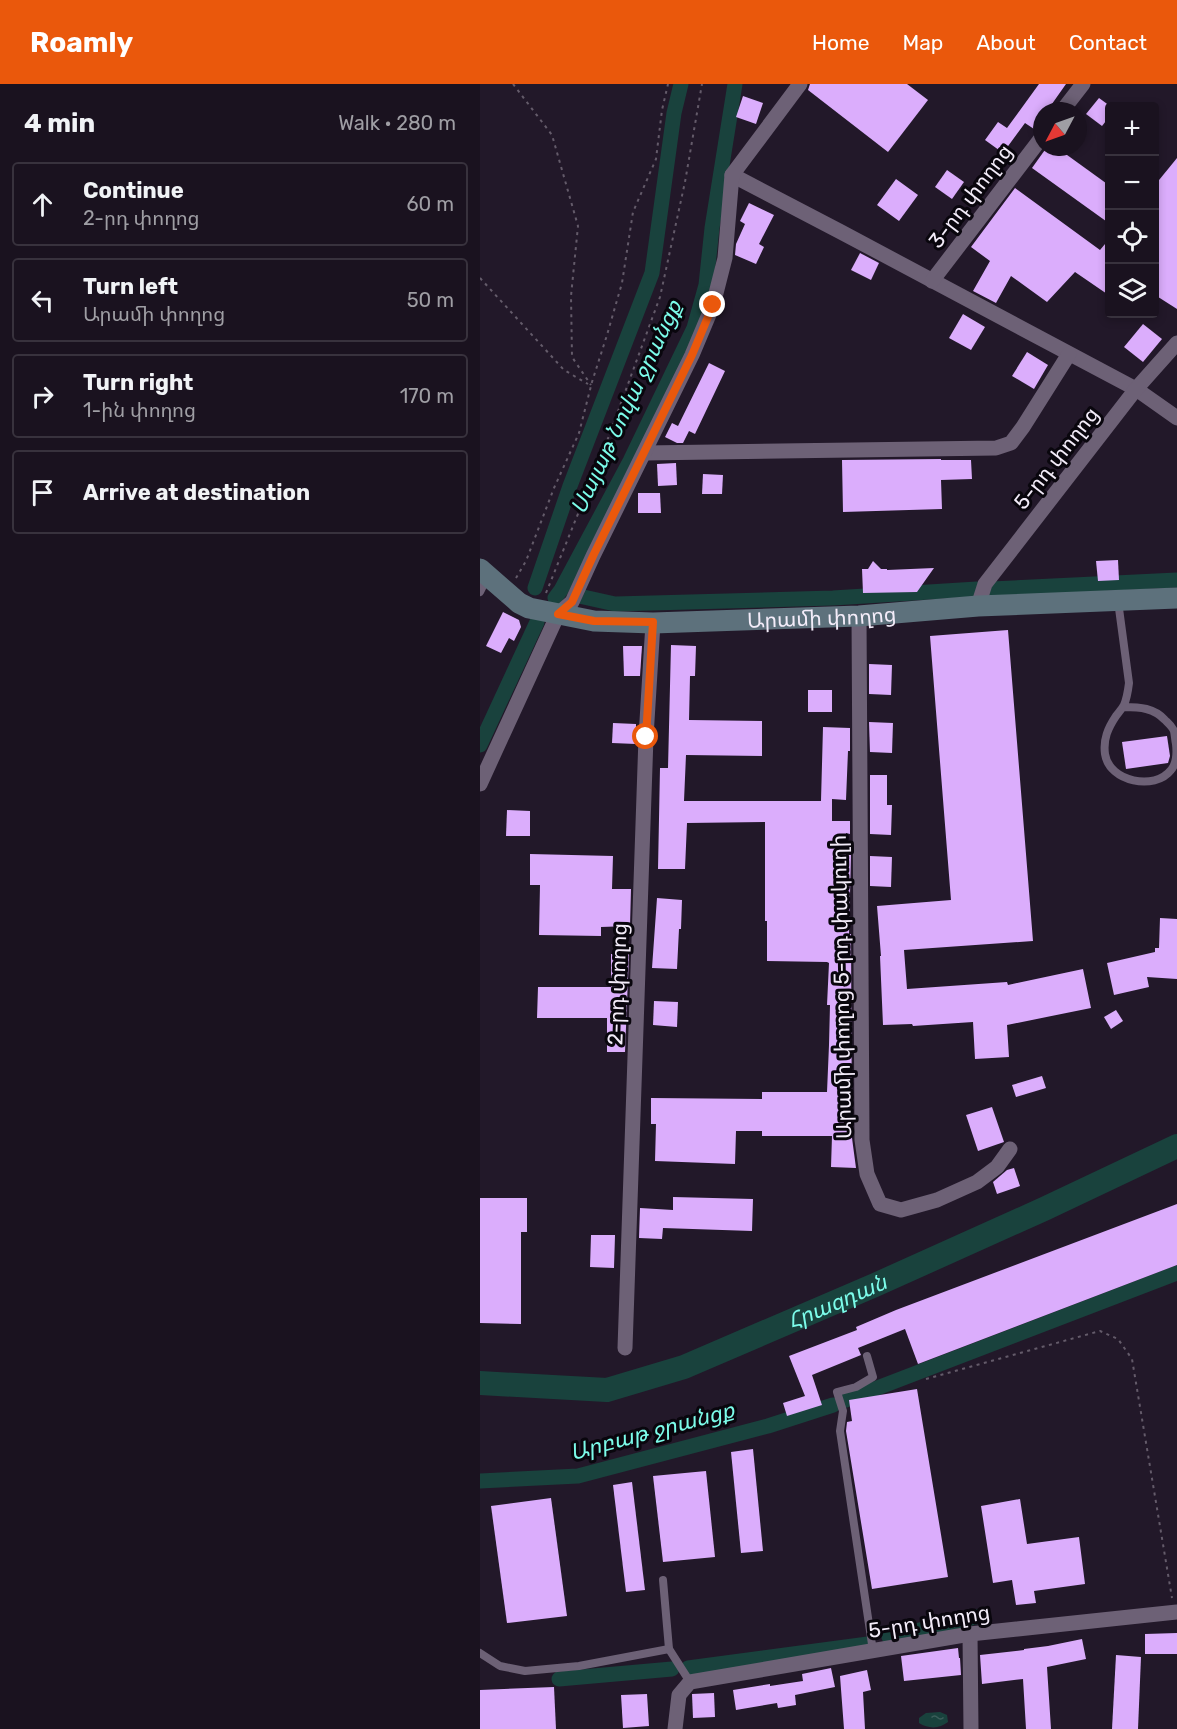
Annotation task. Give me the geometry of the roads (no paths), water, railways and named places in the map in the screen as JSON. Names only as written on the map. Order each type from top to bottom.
[{"type":"main road","name":"Արամի փողոց","points":[[483,579],[529,608],[594,621],[653,622],[859,616],[978,606],[1177,598]]},
{"type":"street","points":[[480,784],[548,612],[572,602],[692,355],[713,305],[725,258],[732,175],[800,84]]},
{"type":"street","points":[[1069,102],[1083,84]]},
{"type":"street","name":"3-րդ փողոց","points":[[932,281],[1033,149]]},
{"type":"street","points":[[732,175],[1136,389],[1177,418]]},
{"type":"street","name":"5-րդ փողոց","points":[[978,606],[985,584],[1136,389],[1177,343]]},
{"type":"street","points":[[645,453],[996,448],[1011,443],[1069,354]]},
{"type":"street","name":"Արամի փողոց 5-րդ փակուղի","points":[[859,616],[862,1140],[867,1174],[880,1204],[901,1210],[937,1200],[977,1182],[997,1167],[1010,1149]]},
{"type":"street","name":"2-րդ փողոց","points":[[625,1348],[646,737],[653,622]]},
{"type":"street","name":"5-րդ փողոց","points":[[690,1682],[970,1634],[1176,1612]]},
{"type":"street","points":[[970,1634],[971,1729]]},
{"type":"street","points":[[675,1729],[679,1695],[690,1682]]},
{"type":"lane","points":[[1118,600],[1129,683],[1124,707],[1105,736],[1105,756],[1111,770],[1133,781],[1155,779],[1169,773],[1174,765],[1177,752],[1173,728],[1158,713],[1140,707],[1124,707]]},
{"type":"lane","points":[[867,1356],[873,1377],[856,1387],[837,1392],[843,1412],[840,1431],[873,1651]]},
{"type":"lane","points":[[663,1580],[669,1649],[690,1682]]},
{"type":"lane","points":[[480,1653],[500,1666],[525,1671],[579,1666],[669,1649]]},
{"type":"water","points":[[940,1712],[947,1715],[948,1722],[945,1724],[934,1727],[919,1723],[919,1718],[926,1713]]},
{"type":"waterway","name":"Սայաթ Նովա ջրանցք","points":[[535,588],[570,486],[652,273],[674,113],[681,84]]},
{"type":"waterway","name":"Սայաթ Նովա ջրանցք","points":[[555,598],[630,461],[694,328],[706,285],[712,228],[735,84]]},
{"type":"waterway","points":[[992,589],[1177,580]]},
{"type":"waterway","points":[[579,596],[615,604],[833,598],[977,589]]},
{"type":"waterway","name":"Սայաթ Նովա ջրանցք","points":[[480,745],[537,622]]},
{"type":"waterway","name":"Հրազդան","points":[[480,1383],[607,1390],[684,1367],[875,1285],[1177,1146]]},
{"type":"waterway","name":"Արբաթ ջրանցք","points":[[846,1400],[1177,1273]]},
{"type":"waterway","name":"Արբաթ ջրանցք","points":[[480,1481],[578,1476],[768,1426],[833,1405]]},
{"type":"waterway","points":[[889,1637],[980,1616]]},
{"type":"waterway","points":[[688,1668],[868,1644]]},
{"type":"waterway","points":[[559,1679],[672,1669]]}]
